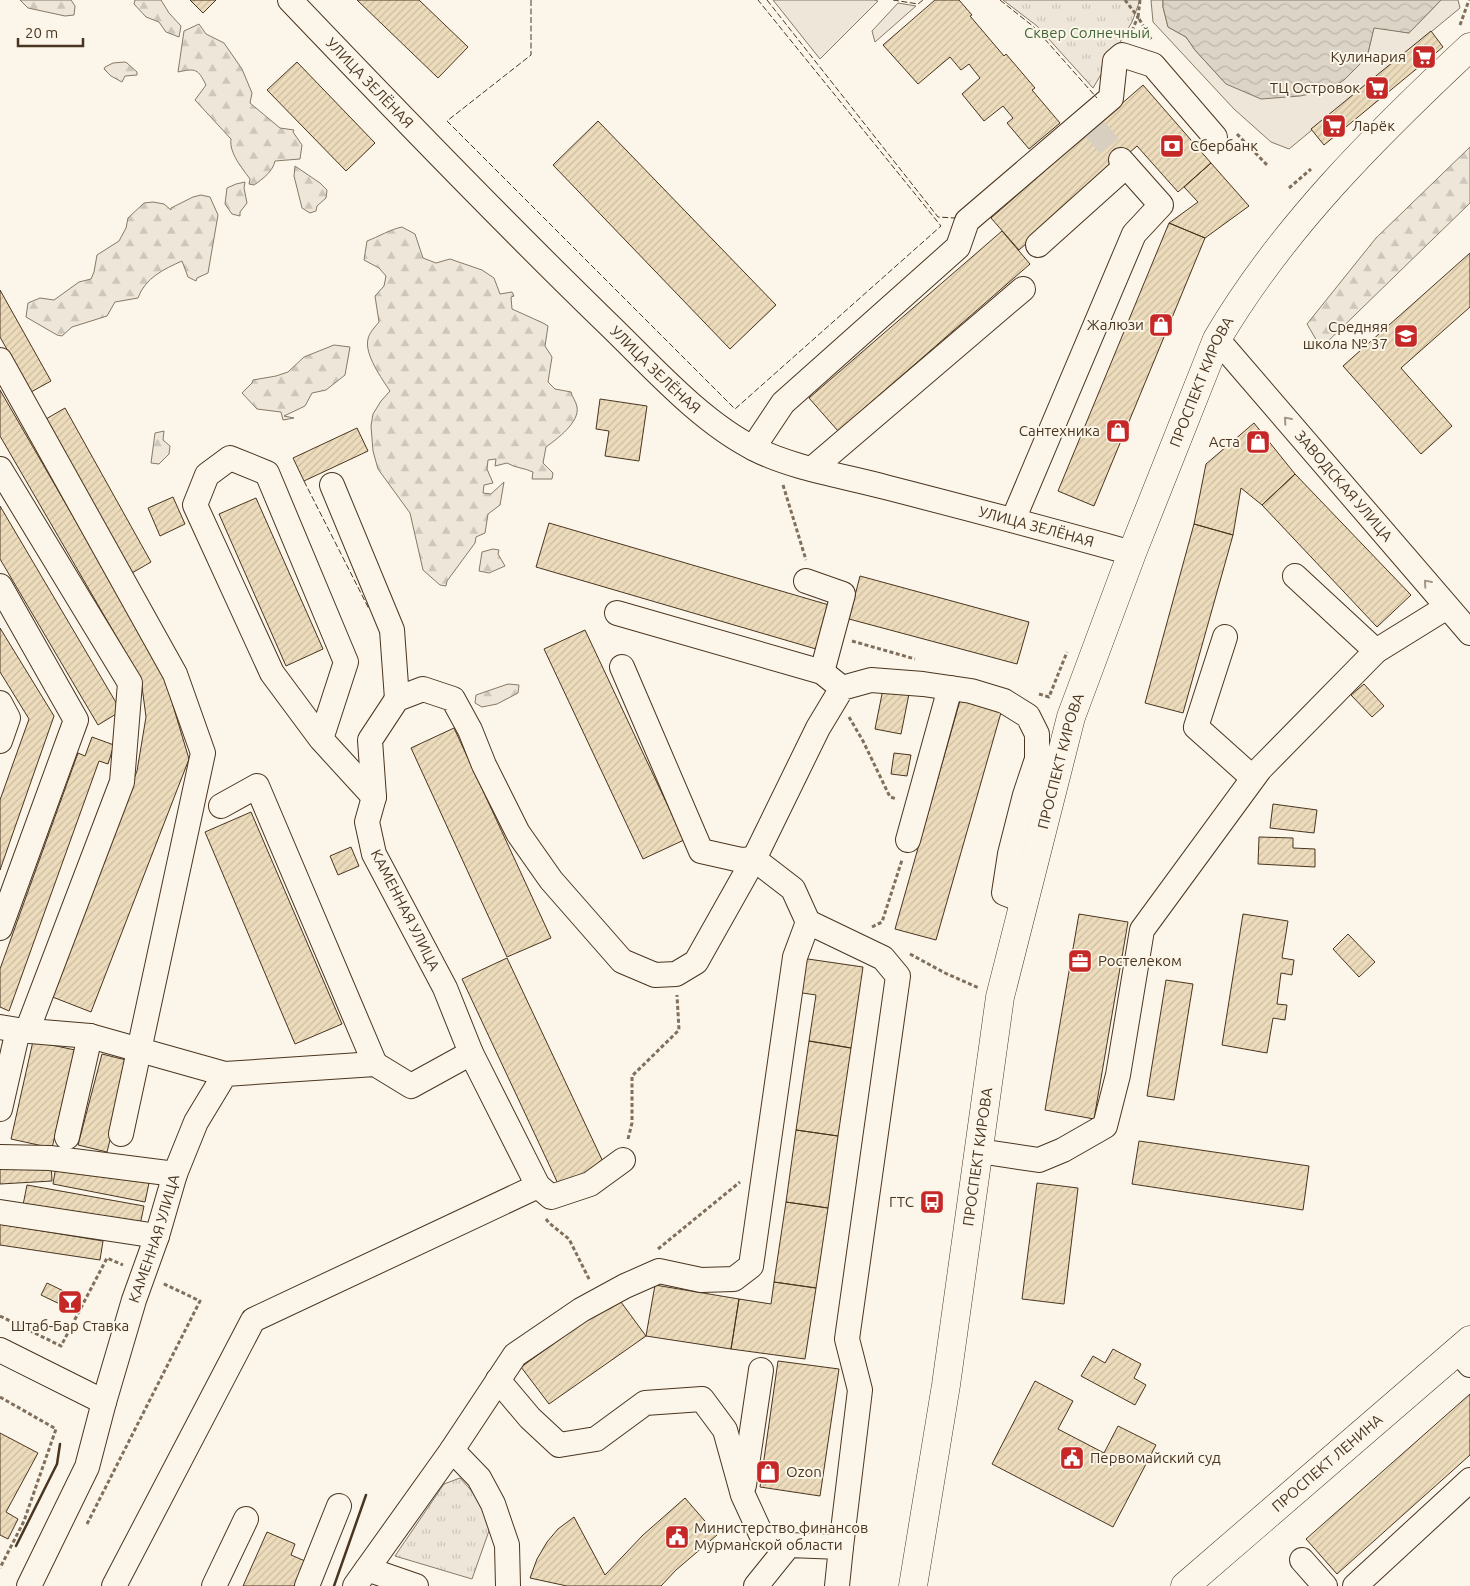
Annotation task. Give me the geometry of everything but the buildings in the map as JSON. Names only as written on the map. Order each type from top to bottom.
[{"type":"main road","name":"ПРОСПЕКТ КИРОВА","points":[[913,1586],[947,1376],[1000,997],[1072,717],[1132,553],[1217,339],[1244,294],[1302,217],[1407,106],[1470,47]]},
{"type":"main road","name":"ПРОСПЕКТ ЛЕНИНА","points":[[1185,1586],[1466,1352]]},
{"type":"street","name":"УЛИЦА ЗЕЛЁНАЯ","points":[[290,0],[550,267],[674,388],[717,424],[753,448],[774,458],[812,469],[1013,520],[1132,553]]},
{"type":"street","points":[[753,448],[783,404],[958,247],[967,221],[1090,124],[1111,98],[1115,61],[1122,54],[1153,65],[1216,137]]},
{"type":"street","points":[[1013,520],[1134,234],[1161,205],[1124,163],[1038,245]]},
{"type":"street","points":[[812,469],[1023,290]]},
{"type":"street","name":"ЗАВОДСКАЯ УЛИЦА","points":[[1217,339],[1470,633]]},
{"type":"street","points":[[0,360],[175,674],[203,753],[121,1134]]},
{"type":"street","points":[[322,739],[346,662],[266,473],[230,458],[207,475],[195,506],[272,673],[322,739],[374,797]]},
{"type":"street","points":[[0,469],[130,683],[122,782],[15,1029],[0,1109]]},
{"type":"street","points":[[332,485],[392,630],[396,699],[423,690],[453,699],[470,730],[484,765],[518,833],[551,880],[622,961],[654,976],[676,974],[696,962],[754,860],[818,728],[844,699],[871,680],[924,684],[971,691],[1004,701],[1028,716],[1037,734],[1037,759],[1025,795],[1010,854],[1004,894],[1024,901]]},
{"type":"street","points":[[807,572],[844,594],[822,672]]},
{"type":"street","points":[[1295,576],[1376,651]]},
{"type":"street","points":[[0,586],[76,720],[0,928]]},
{"type":"street","points":[[979,1151],[1039,1160],[1063,1150],[1105,1126],[1118,1075],[1142,930],[1260,769],[1376,651],[1447,607]]},
{"type":"street","points":[[618,613],[822,672],[844,699]]},
{"type":"street","points":[[1225,637],[1196,727],[1254,778]]},
{"type":"street","points":[[622,667],[701,851],[741,860],[754,860],[793,889],[808,922],[882,958],[898,976],[847,1339],[860,1390],[837,1586]]},
{"type":"street","points":[[908,840],[950,688]]},
{"type":"street","name":"КАМЕННАЯ УЛИЦА","points":[[396,699],[370,740],[374,797],[367,822],[374,854],[444,988],[471,1053],[538,1186]]},
{"type":"street","points":[[0,704],[8,718],[0,741]]},
{"type":"street","points":[[221,806],[257,786],[375,1064]]},
{"type":"street","points":[[416,1586],[361,1577],[452,1450],[515,1355],[582,1310],[625,1286],[659,1271],[701,1280],[734,1278],[751,1266],[795,957],[808,922]]},
{"type":"street","points":[[15,1029],[90,1036],[225,1074],[375,1064],[411,1086],[471,1053]]},
{"type":"street","points":[[67,1137],[90,1036]]},
{"type":"street","name":"КАМЕННАЯ УЛИЦА","points":[[29,1586],[87,1467],[104,1402],[143,1274],[157,1236],[174,1174],[196,1122],[225,1074]]},
{"type":"street","points":[[0,1157],[50,1158],[174,1174]]},
{"type":"street","points":[[114,1586],[254,1320],[538,1186],[551,1197],[590,1184],[623,1160]]},
{"type":"street","points":[[0,1212],[157,1236]]},
{"type":"street","points":[[0,1350],[104,1402]]},
{"type":"street","points":[[743,1495],[761,1370]]},
{"type":"street","points":[[498,1380],[530,1418],[559,1445],[596,1439],[645,1403],[702,1399],[725,1430],[743,1495],[761,1534],[789,1544],[841,1547]]},
{"type":"street","points":[[452,1450],[479,1478],[493,1504],[507,1545],[508,1586]]},
{"type":"street","points":[[1355,1586],[1470,1480]]},
{"type":"street","points":[[307,1586],[339,1506]]},
{"type":"street","points":[[214,1586],[246,1519]]},
{"type":"street","points":[[756,1586],[789,1544]]},
{"type":"street","points":[[1302,1560],[1325,1586]]},
{"type":"path","points":[[1124,0],[1138,17]]},
{"type":"path","points":[[1250,148],[1267,165]]},
{"type":"path","points":[[774,458],[807,572]]},
{"type":"path","points":[[844,699],[890,797],[918,803]]},
{"type":"path","points":[[882,922],[908,840]]},
{"type":"path","points":[[910,954],[945,973],[1000,997]]},
{"type":"path","points":[[623,1160],[632,1123],[632,1076],[679,1030],[676,974]]},
{"type":"path","points":[[659,1271],[658,1248],[766,1161]]},
{"type":"path","points":[[543,1212],[548,1223],[570,1239],[593,1287]]},
{"type":"path","points":[[0,1316],[62,1346],[107,1258],[200,1301],[85,1528]]},
{"type":"path","points":[[0,1398],[56,1429],[24,1521],[0,1568]]},
{"type":"green space","points":[[20,0],[71,0],[75,6],[74,15],[65,16],[28,8]]},
{"type":"green space","points":[[135,0],[161,0],[169,13],[181,26],[179,37],[166,32],[159,22],[146,17],[134,4]]},
{"type":"green space","points":[[773,0],[874,0],[878,1],[820,59]]},
{"type":"green space","name":"Сквер Солнечный","points":[[1003,0],[1140,0],[1132,22],[1093,88],[1037,26]]},
{"type":"green space","points":[[1151,0],[1163,0],[1168,27],[1186,37],[1195,50],[1226,84],[1367,57],[1374,27],[1409,33],[1441,0],[1458,0],[1460,8],[1289,149],[1271,142],[1234,109],[1153,22]]},
{"type":"green space","points":[[898,3],[916,6],[875,42],[872,31]]},
{"type":"green space","points":[[199,24],[206,34],[224,43],[242,69],[252,93],[250,103],[280,128],[294,130],[293,132],[302,145],[300,159],[275,161],[270,171],[254,185],[249,184],[250,179],[234,155],[231,139],[195,100],[206,85],[201,76],[193,70],[178,72],[184,31]]},
{"type":"green space","points":[[125,62],[137,72],[137,75],[125,76],[122,82],[111,76],[104,69],[113,63]]},
{"type":"green space","points":[[1470,147],[1470,203],[1321,348],[1307,324],[1376,238]]},
{"type":"green space","points":[[295,166],[327,190],[326,198],[317,206],[316,211],[310,213],[302,208],[294,176]]},
{"type":"green space","points":[[245,182],[244,188],[247,203],[240,212],[240,216],[232,214],[225,204],[227,188]]},
{"type":"green space","points":[[201,195],[210,197],[218,215],[208,273],[197,278],[196,281],[188,277],[182,261],[162,271],[150,280],[138,298],[115,302],[107,316],[72,327],[62,336],[26,317],[28,303],[40,298],[54,300],[79,282],[91,279],[97,255],[119,241],[126,228],[128,218],[144,203],[164,204],[171,210],[171,208],[193,197]]},
{"type":"green space","points":[[402,227],[415,234],[423,258],[436,263],[450,259],[482,270],[494,278],[500,294],[512,292],[514,296],[511,297],[512,309],[548,326],[545,346],[552,357],[548,382],[555,389],[571,392],[577,407],[577,413],[571,424],[546,447],[543,463],[553,473],[552,479],[532,479],[533,472],[507,463],[495,466],[496,459],[488,460],[487,469],[493,483],[484,485],[483,493],[491,494],[504,482],[500,505],[488,514],[485,533],[476,537],[475,543],[447,581],[446,586],[440,585],[423,570],[410,513],[378,469],[373,451],[371,426],[373,414],[390,391],[374,366],[367,345],[372,330],[379,322],[375,296],[384,286],[386,276],[379,268],[364,260],[367,241]]},
{"type":"green space","points":[[334,345],[350,347],[345,375],[326,390],[312,393],[305,406],[284,416],[294,418],[283,420],[281,412],[257,409],[242,393],[253,380],[288,372],[304,357]]},
{"type":"green space","points":[[164,431],[163,440],[170,446],[169,454],[159,464],[151,463],[155,433]]},
{"type":"green space","points":[[493,549],[499,550],[498,554],[505,566],[489,573],[479,571],[482,552]]},
{"type":"green space","points":[[508,684],[519,685],[518,693],[497,704],[482,707],[475,703],[476,695]]},
{"type":"green space","points":[[460,1478],[487,1508],[490,1528],[472,1579],[395,1556],[444,1484]]},
{"type":"water","points":[[1163,0],[1441,0],[1409,33],[1374,28],[1367,57],[1344,80],[1329,90],[1300,96],[1261,99],[1226,84],[1195,50],[1186,37],[1168,27]]},
{"type":"tunnel","points":[[1094,128],[1121,160]]},
{"type":"fence","points":[[531,0],[531,55],[447,121],[735,409],[941,226],[758,0]]},
{"type":"fence","points":[[767,0],[938,217],[954,218],[958,215]]},
{"type":"fence","points":[[893,0],[918,4],[923,0]]},
{"type":"fence","points":[[1000,0],[1034,27],[1097,98]]},
{"type":"fence","points":[[304,481],[369,609]]},
{"type":"wall","points":[[16,1546],[57,1464],[60,1444]]},
{"type":"wall","points":[[334,1586],[366,1495]]},
{"type":"place","name":"Кулинария","points":[[1424,57]]},
{"type":"place","name":"ТЦ Островок","points":[[1377,88]]},
{"type":"place","name":"Ларёк","points":[[1334,126]]},
{"type":"place","name":"Сбербанк","points":[[1172,146]]},
{"type":"place","name":"Жалюзи","points":[[1161,325]]},
{"type":"place","name":"Средняя школа № 37","points":[[1406,336]]},
{"type":"place","name":"Сантехника","points":[[1118,431]]},
{"type":"place","name":"Аста","points":[[1258,442]]},
{"type":"place","name":"Ростелеком","points":[[1080,961]]},
{"type":"place","name":"ГТС","points":[[932,1202]]},
{"type":"place","name":"Штаб-Бар Ставка","points":[[70,1302]]},
{"type":"place","name":"Первомайский суд","points":[[1072,1458]]},
{"type":"place","name":"Ozon","points":[[768,1472]]},
{"type":"place","name":"Министерство финансов Мурманской области","points":[[677,1537]]}]
